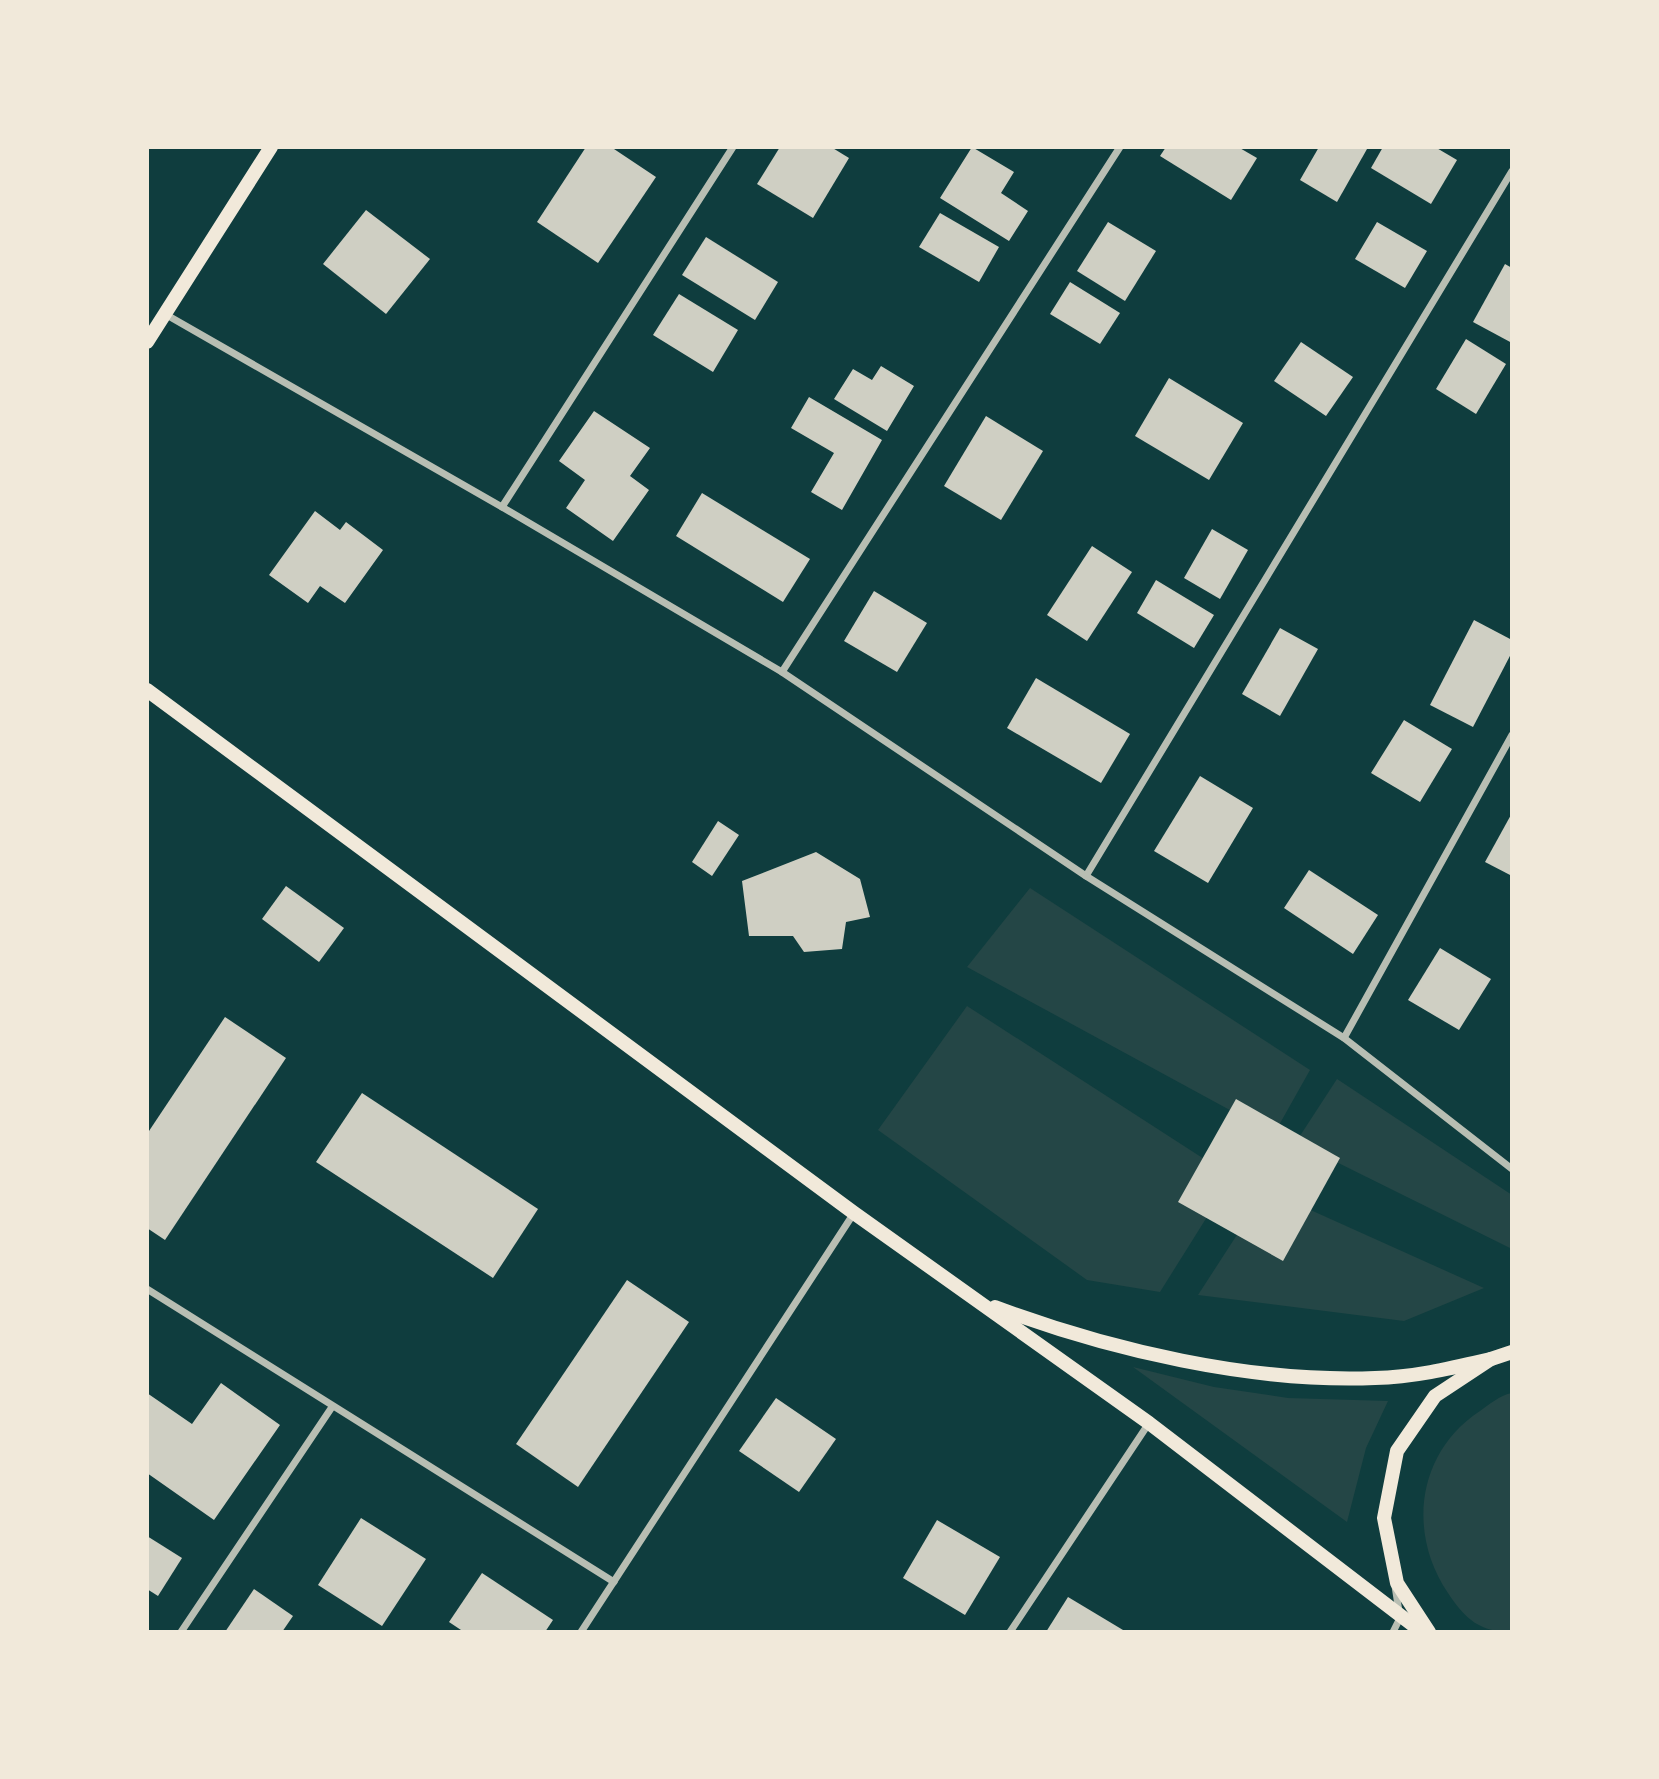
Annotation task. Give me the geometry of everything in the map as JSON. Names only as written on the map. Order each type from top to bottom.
[{"type":"main road","points":[[147,342],[271,147]]},
{"type":"main road","points":[[147,690],[854,1213],[1149,1423],[1422,1632]]},
{"type":"main road","points":[[977,1300],[1041,1324],[1235,1369],[1313,1377],[1375,1378],[1426,1374],[1512,1352]]},
{"type":"main road","points":[[1429,1632],[1396,1584],[1384,1518],[1397,1451],[1435,1396],[1491,1359]]},
{"type":"street","points":[[502,507],[733,147]]},
{"type":"street","points":[[782,672],[1120,147]]},
{"type":"street","points":[[1086,876],[1512,171]]},
{"type":"street","points":[[165,314],[502,507],[782,672],[1086,876],[1344,1038],[1512,1169]]},
{"type":"street","points":[[1344,1038],[1512,735]]},
{"type":"street","points":[[581,1632],[854,1213]]},
{"type":"street","points":[[147,1289],[614,1582]]},
{"type":"street","points":[[181,1632],[332,1406]]},
{"type":"street","points":[[1010,1632],[1149,1423]]},
{"type":"street","points":[[1384,1518],[1401,1618],[1393,1632]]},
{"type":"shaded area","points":[[1030,888],[1310,1070],[1274,1134],[967,967]]},
{"type":"shaded area","points":[[967,1006],[1232,1177],[1160,1292],[1087,1280],[878,1130]]},
{"type":"shaded area","points":[[1337,1079],[1512,1195],[1512,1249],[1296,1142]]},
{"type":"shaded area","points":[[1266,1190],[1484,1288],[1404,1321],[1198,1295]]},
{"type":"shaded area","points":[[1133,1367],[1214,1387],[1288,1398],[1388,1401],[1366,1448],[1347,1522]]},
{"type":"shaded area","points":[[1512,1393],[1512,1632],[1482,1627],[1468,1617],[1455,1602],[1435,1570],[1423,1520],[1431,1471],[1443,1448],[1459,1428],[1480,1411]]},
{"type":"building","points":[[586,147],[611,147],[656,177],[598,263],[537,222]]},
{"type":"building","points":[[780,147],[831,147],[849,158],[813,218],[757,184]]},
{"type":"building","points":[[972,147],[1014,172],[1001,193],[1028,211],[1009,241],[940,198]]},
{"type":"building","points":[[1166,147],[1238,147],[1257,158],[1231,200],[1160,156]]},
{"type":"building","points":[[1319,147],[1367,149],[1337,202],[1300,180]]},
{"type":"building","points":[[1383,147],[1435,147],[1457,160],[1431,204],[1371,168]]},
{"type":"building","points":[[366,210],[430,259],[386,314],[323,264]]},
{"type":"building","points":[[940,213],[999,247],[979,282],[919,247]]},
{"type":"building","points":[[1108,222],[1156,251],[1125,301],[1077,271]]},
{"type":"building","points":[[1377,222],[1427,251],[1405,288],[1355,259]]},
{"type":"building","points":[[706,237],[778,282],[755,320],[682,275]]},
{"type":"building","points":[[1505,264],[1512,268],[1512,343],[1473,322]]},
{"type":"building","points":[[1070,282],[1120,313],[1100,344],[1050,314]]},
{"type":"building","points":[[679,294],[738,330],[713,372],[653,335]]},
{"type":"building","points":[[1466,339],[1506,364],[1476,414],[1436,389]]},
{"type":"building","points":[[1301,342],[1353,377],[1326,416],[1274,381]]},
{"type":"building","points":[[881,366],[914,386],[887,431],[834,399],[853,369],[872,380]]},
{"type":"building","points":[[1169,378],[1243,423],[1209,480],[1135,436]]},
{"type":"building","points":[[809,397],[882,440],[842,510],[811,492],[834,453],[791,428]]},
{"type":"building","points":[[594,411],[650,448],[630,476],[649,490],[613,541],[566,508],[585,480],[559,461]]},
{"type":"building","points":[[986,416],[1043,451],[1001,520],[944,486]]},
{"type":"building","points":[[702,493],[810,559],[783,602],[676,536]]},
{"type":"building","points":[[315,511],[340,530],[346,522],[383,550],[345,603],[320,586],[308,603],[269,575]]},
{"type":"building","points":[[1212,529],[1248,550],[1220,599],[1184,578]]},
{"type":"building","points":[[1092,546],[1132,572],[1087,641],[1047,615]]},
{"type":"building","points":[[1156,580],[1214,615],[1194,648],[1137,613]]},
{"type":"building","points":[[874,591],[927,623],[897,672],[844,641]]},
{"type":"building","points":[[1474,620],[1512,640],[1512,652],[1473,727],[1430,705]]},
{"type":"building","points":[[1280,628],[1318,649],[1280,716],[1242,694]]},
{"type":"building","points":[[1036,678],[1130,734],[1101,783],[1007,728]]},
{"type":"building","points":[[1404,720],[1452,749],[1420,802],[1371,773]]},
{"type":"building","points":[[1200,776],[1253,808],[1208,883],[1154,851]]},
{"type":"building","points":[[1512,813],[1512,876],[1485,862]]},
{"type":"building","points":[[718,821],[739,835],[712,876],[692,862]]},
{"type":"building","points":[[816,852],[860,879],[870,917],[846,922],[842,949],[804,952],[793,936],[749,936],[742,881]]},
{"type":"building","points":[[1309,870],[1378,915],[1353,954],[1284,908]]},
{"type":"building","points":[[286,886],[344,928],[319,962],[262,919]]},
{"type":"building","points":[[1440,948],[1491,979],[1459,1030],[1408,1000]]},
{"type":"building","points":[[225,1017],[286,1058],[165,1240],[147,1228],[147,1134]]},
{"type":"building","points":[[362,1093],[538,1209],[493,1278],[316,1162]]},
{"type":"building","points":[[1236,1099],[1340,1158],[1283,1261],[1178,1202]]},
{"type":"building","points":[[627,1280],[689,1322],[578,1487],[516,1444]]},
{"type":"building","points":[[221,1383],[280,1425],[214,1520],[147,1473],[147,1393],[192,1424]]},
{"type":"building","points":[[776,1398],[836,1439],[799,1492],[739,1451]]},
{"type":"building","points":[[361,1518],[426,1559],[382,1626],[318,1585]]},
{"type":"building","points":[[937,1520],[1000,1557],[965,1615],[903,1578]]},
{"type":"building","points":[[147,1536],[182,1558],[158,1596],[147,1589]]},
{"type":"building","points":[[482,1573],[553,1620],[545,1632],[464,1632],[449,1622]]},
{"type":"building","points":[[254,1589],[293,1616],[282,1632],[225,1632]]},
{"type":"building","points":[[1068,1597],[1123,1630],[1046,1632]]}]
